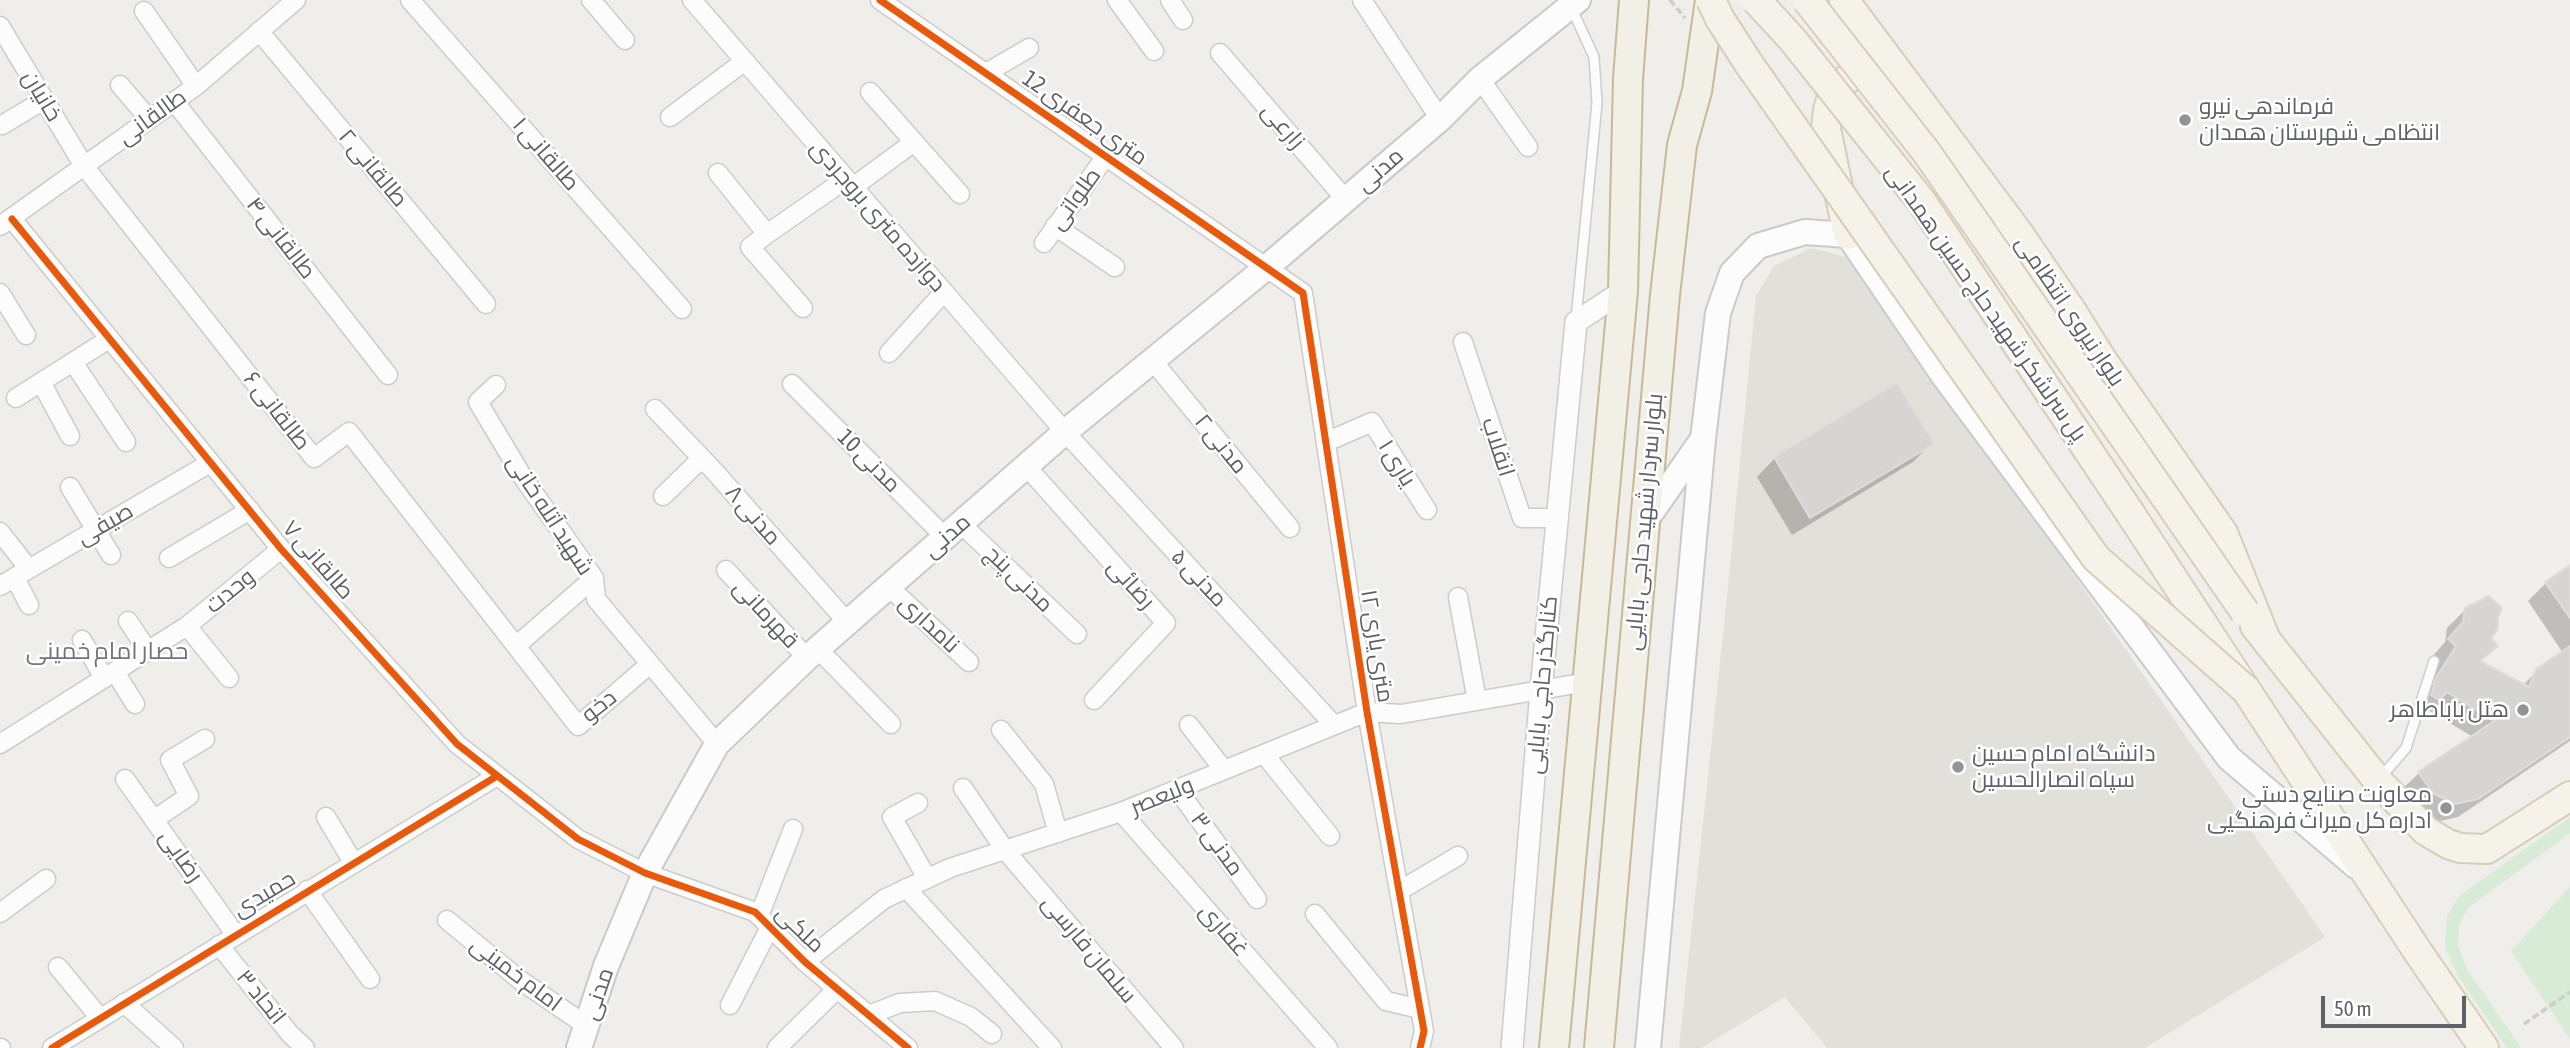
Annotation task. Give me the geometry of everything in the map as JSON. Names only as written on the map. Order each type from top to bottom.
[{"type":"highway","name":"بلوار سردار شهید حاجی بابایی","points":[[1554,1048],[1623,291],[1628,79],[1634,0]]},
{"type":"highway","name":"بلوار سردار شهید حاجی بابایی","points":[[1599,1048],[1665,295],[1682,145],[1697,91],[1711,0]]},
{"type":"highway","points":[[1596,584],[1638,590]]},
{"type":"main road","points":[[1711,0],[1749,64],[2096,558],[2246,690],[2484,1048]]},
{"type":"main road","name":"پل سرلشکر شهید حاج حسین همدانی","points":[[1756,0],[1792,39],[1922,202],[2246,690]]},
{"type":"main road","name":"پل سرلشکر شهید حاج حسین همدانی","points":[[1807,0],[1927,153],[2245,612]]},
{"type":"main road","name":"بلوار نیروی انتظامی","points":[[1844,0],[2017,231],[2108,369],[2223,533],[2266,640]]},
{"type":"main road","name":"مدنی","points":[[583,1037],[606,967],[645,873],[717,744],[812,653],[1065,432],[1267,267],[1440,119],[1480,79],[1574,3]]},
{"type":"main road","points":[[1893,66],[1865,67],[1853,73],[1833,94],[1828,110],[1826,129],[1848,235],[1943,375],[2229,758],[2368,876]]},
{"type":"main road","points":[[1648,1048],[1703,439],[1718,313],[1732,273],[1758,246],[1805,232],[1848,235]]},
{"type":"main road","points":[[1644,523],[1703,439]]},
{"type":"main road","name":"بلوار نیروی انتظامی","points":[[2245,612],[2378,781],[2426,831],[2460,849],[2487,849],[2570,796]]},
{"type":"street","name":"طالقانی","points":[[6,222],[196,86],[296,0]]},
{"type":"street","name":"طالقانی ۱","points":[[410,0],[682,309]]},
{"type":"street","points":[[591,0],[625,40]]},
{"type":"street","name":"دوازده متری بروجردی","points":[[692,0],[1065,432]]},
{"type":"street","name":"12 متری جعفری","points":[[880,0],[1267,267]]},
{"type":"street","points":[[1117,0],[1154,51]]},
{"type":"street","points":[[1170,0],[1183,20]]},
{"type":"street","points":[[1362,0],[1440,119]]},
{"type":"street","points":[[144,11],[196,86]]},
{"type":"street","name":"خانیان","points":[[0,26],[84,166]]},
{"type":"street","name":"طالقانی ۲","points":[[259,31],[486,304]]},
{"type":"street","points":[[986,73],[1029,48]]},
{"type":"street","name":"زارعی","points":[[1220,53],[1346,200]]},
{"type":"street","points":[[670,117],[745,61]]},
{"type":"street","points":[[1480,79],[1528,147]]},
{"type":"street","points":[[120,85],[149,119]]},
{"type":"street","points":[[870,92],[960,194]]},
{"type":"street","points":[[2,125],[44,100]]},
{"type":"street","name":"طالقانی ۴","points":[[174,101],[388,375]]},
{"type":"street","points":[[803,309],[750,247],[914,142]]},
{"type":"street","name":"طلواتی","points":[[1044,243],[1106,156]]},
{"type":"street","name":"طالقانی ۶","points":[[84,166],[314,458],[349,432],[522,653]]},
{"type":"street","points":[[719,173],[767,234]]},
{"type":"street","name":"طالقانی ۷","points":[[6,222],[110,339],[281,549],[457,744],[578,839],[645,873]]},
{"type":"street","points":[[1055,226],[1115,267]]},
{"type":"street","name":"۱۲ متری یاری","points":[[1267,267],[1303,293],[1367,712],[1424,1031],[1420,1048]]},
{"type":"street","points":[[1576,322],[1623,291]]},
{"type":"street","points":[[889,353],[944,292]]},
{"type":"street","points":[[0,293],[26,335]]},
{"type":"street","name":"کنارگذر حاجی بابایی","points":[[1512,1048],[1541,690],[1576,322]]},
{"type":"street","points":[[16,398],[110,339]]},
{"type":"street","name":"انقلاب","points":[[1463,342],[1521,519],[1557,518]]},
{"type":"street","name":"مدنی ۲","points":[[1152,360],[1290,528]]},
{"type":"street","points":[[73,362],[126,442]]},
{"type":"street","points":[[41,382],[70,436]]},
{"type":"street","name":"مدنی 10","points":[[792,384],[954,531]]},
{"type":"street","name":"شهید آتله خانی","points":[[496,385],[478,402],[524,479],[594,578],[596,599],[717,744]]},
{"type":"street","name":"مدنی ۸","points":[[655,409],[848,623]]},
{"type":"street","name":"یاری ۱","points":[[1326,442],[1372,422],[1427,510]]},
{"type":"street","name":"مدنی ۵","points":[[1065,432],[1334,725]]},
{"type":"street","points":[[663,496],[702,458]]},
{"type":"street","name":"صیفی","points":[[14,578],[211,463]]},
{"type":"street","name":"رضائی","points":[[1026,466],[1167,623],[1094,700]]},
{"type":"street","points":[[70,487],[111,555]]},
{"type":"street","points":[[169,558],[250,510]]},
{"type":"street","name":"مدنی پنج","points":[[954,531],[1077,634]]},
{"type":"street","points":[[0,532],[14,578],[29,605]]},
{"type":"street","name":"وحدت","points":[[0,744],[187,626],[281,549]]},
{"type":"street","name":"قهرمانی","points":[[726,570],[891,724]]},
{"type":"street","points":[[522,653],[594,578]]},
{"type":"street","name":"نامداری","points":[[889,587],[969,662]]},
{"type":"street","points":[[1458,597],[1477,701]]},
{"type":"street","points":[[128,621],[148,651]]},
{"type":"street","points":[[187,626],[229,678]]},
{"type":"street","points":[[82,640],[135,704]]},
{"type":"street","name":"دخو","points":[[522,653],[578,726],[650,664]]},
{"type":"street","name":"ولیعصر","points":[[805,962],[884,899],[950,868],[1121,812],[1367,712],[1401,714],[1587,682]]},
{"type":"street","points":[[1189,725],[1224,770]]},
{"type":"street","points":[[1001,730],[1044,785],[1058,833]]},
{"type":"street","points":[[155,819],[189,796],[170,760],[205,739]]},
{"type":"street","points":[[1265,754],[1330,836]]},
{"type":"street","name":"حمیدی","points":[[52,1048],[497,776]]},
{"type":"street","name":"رضایی","points":[[125,779],[235,934]]},
{"type":"street","name":"سلمان فارسی","points":[[963,788],[1004,850],[1174,1048]]},
{"type":"street","name":"مدنی ۳","points":[[1177,789],[1257,899]]},
{"type":"street","points":[[918,803],[892,817],[928,878]]},
{"type":"street","name":"غفاری","points":[[1121,812],[1328,1048]]},
{"type":"street","points":[[326,817],[353,862]]},
{"type":"street","points":[[730,1005],[765,922],[793,829]]},
{"type":"street","points":[[1399,891],[1458,856]]},
{"type":"street","name":"ملکی","points":[[645,873],[755,912],[805,962],[903,1046]]},
{"type":"street","points":[[0,913],[46,879]]},
{"type":"street","points":[[906,888],[1052,1048]]},
{"type":"street","points":[[307,890],[370,979]]},
{"type":"street","points":[[1315,914],[1386,1001],[1420,1009]]},
{"type":"street","name":"امام خمینی","points":[[447,920],[583,1037]]},
{"type":"street","name":"اتحاد ۳","points":[[219,945],[290,1034],[305,1048]]},
{"type":"street","points":[[58,967],[100,1018]]},
{"type":"street","points":[[777,1048],[837,989]]},
{"type":"street","points":[[869,1015],[900,1003],[935,1001],[971,1017],[992,1034]]},
{"type":"street","points":[[124,1003],[174,1048]]},
{"type":"lane","points":[[1574,3],[1594,57],[1597,103],[1576,322]]},
{"type":"lane","points":[[2378,781],[2406,748],[2434,661]]},
{"type":"path","points":[[2524,1024],[2570,992]]},
{"type":"shaded area","name":"دانشگاه امام حسین سپاه انصارالحسین","points":[[1811,248],[1855,259],[2325,937],[2145,1048],[1827,1048],[1785,997],[1701,1048],[1679,1048],[1756,296],[1774,266]]},
{"type":"green space","points":[[2570,817],[2570,833],[2468,908],[2459,925],[2458,945],[2467,969],[2521,1048],[2507,1048],[2458,976],[2445,948],[2447,916],[2459,896]]},
{"type":"green space","points":[[2570,887],[2570,1039],[2511,951]]},
{"type":"building","points":[[1897,383],[1934,444],[1810,518],[1774,457]]},
{"type":"building","points":[[2570,565],[2570,618],[2545,582]]},
{"type":"building","name":"هتل باباطاهر","points":[[2489,596],[2502,608],[2498,629],[2491,638],[2498,646],[2480,661],[2529,687],[2536,669],[2570,646],[2570,737],[2478,799],[2455,804],[2433,793],[2418,772],[2494,721],[2447,692],[2439,700],[2431,695],[2436,678],[2456,646],[2448,639],[2463,622],[2465,608]]},
{"type":"cycle path","points":[[880,0],[1303,293],[1367,712],[1424,1031],[1420,1048]]},
{"type":"cycle path","points":[[12,219],[281,549],[457,744],[578,839],[645,873],[755,912],[805,962],[908,1048]]},
{"type":"cycle path","points":[[52,1048],[497,776]]},
{"type":"place","name":"فرماندهی نیرو انتظامی شهرستان همدان","points":[[2185,120]]},
{"type":"place","name":"هتل باباطاهر","points":[[2523,710]]},
{"type":"place","name":"دانشگاه امام حسین سپاه انصارالحسین","points":[[1958,767]]},
{"type":"place","name":"معاونت صنایع دستی اداره کل میراث فرهنگیی","points":[[2446,808]]},
{"type":"district","name":"حصار امام خمینی","points":[[107,651]]}]
